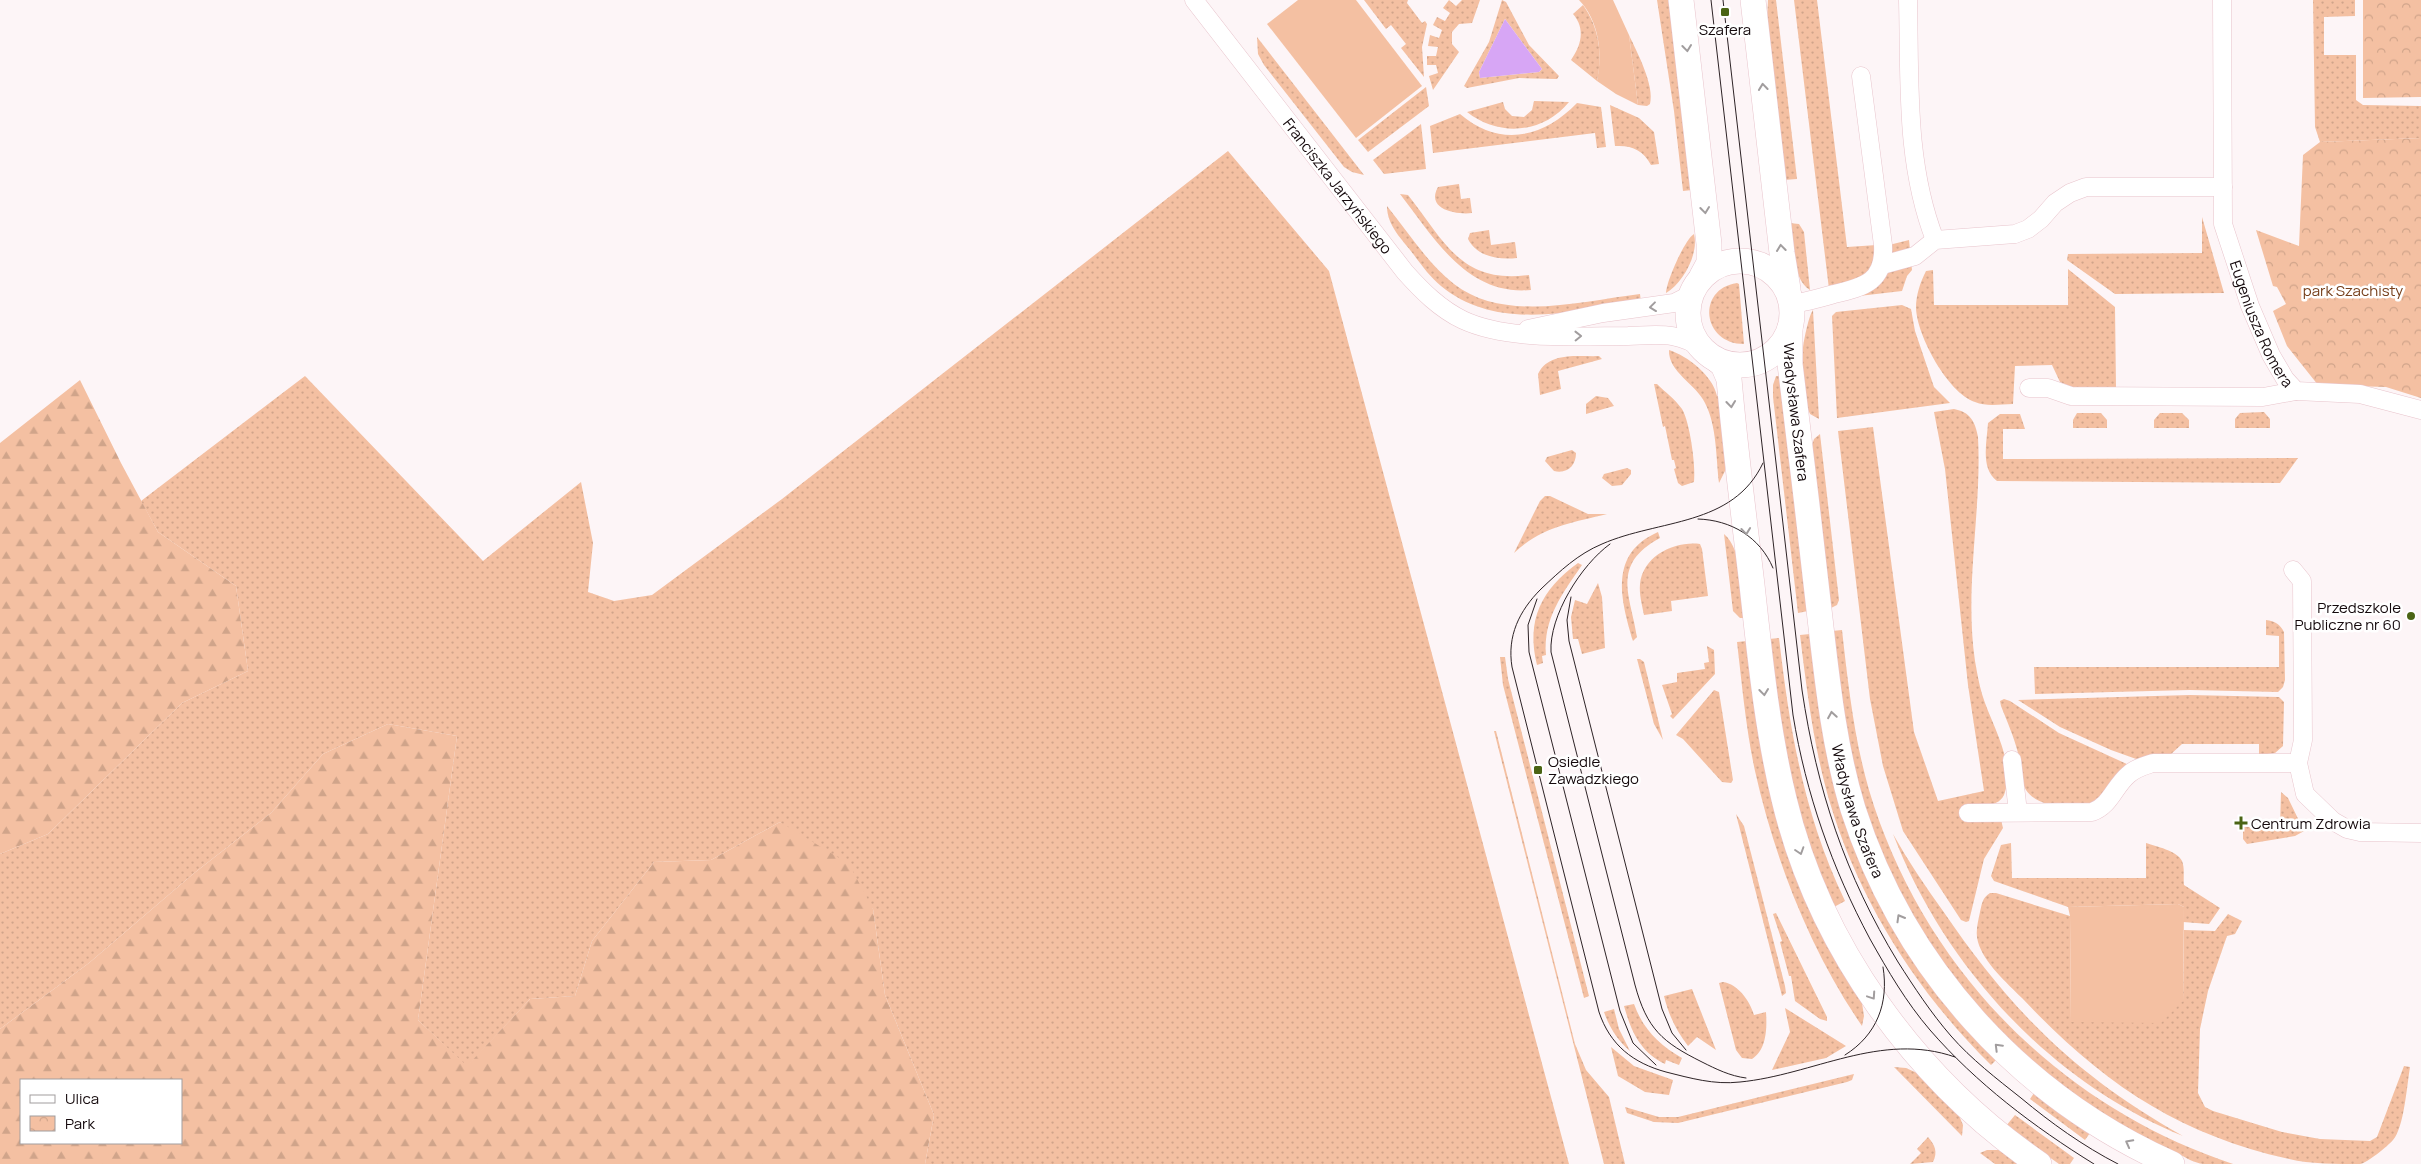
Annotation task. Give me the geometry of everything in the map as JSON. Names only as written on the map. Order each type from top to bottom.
[{"type":"main road","points":[[1681,0],[1710,249],[1709,263],[1688,304],[1689,323],[1693,335],[1710,355],[1723,365],[1728,379],[1772,741],[1787,810],[1809,877],[1851,963],[1900,1034],[1955,1095],[2007,1140],[2039,1164]]},
{"type":"main road","name":"Władysława Szafera","points":[[1753,0],[1783,261],[1791,309],[1790,364],[1832,713],[1851,800],[1878,874],[1900,917],[1935,973],[1962,1008],[1997,1045],[2046,1089],[2087,1118],[2134,1146],[2172,1164]]},
{"type":"main road","points":[[1699,281],[1724,263],[1736,260],[1753,262],[1767,267],[1777,275],[1791,309],[1782,344],[1764,359],[1753,364],[1738,365],[1710,355]]},
{"type":"street","name":"Franciszka Jarzyńskiego","points":[[1194,0],[1414,281],[1440,305],[1464,320],[1491,330],[1571,337],[1671,335],[1688,339],[1710,355]]},
{"type":"street","points":[[1908,0],[1911,136],[1917,181],[1924,212],[1935,240]]},
{"type":"street","name":"Eugeniusza Romera","points":[[2222,0],[2223,224],[2250,306],[2270,355],[2296,391],[2360,394],[2421,410]]},
{"type":"street","points":[[1791,309],[1861,287],[1875,276],[1882,265],[1883,245],[1861,76]]},
{"type":"street","points":[[1882,265],[1915,256],[1935,240],[2014,234],[2035,224],[2056,203],[2070,193],[2086,187],[2223,187]]},
{"type":"street","name":"Franciszka Jarzyńskiego","points":[[1512,332],[1582,317],[1674,303],[1686,297],[1699,281]]},
{"type":"street","points":[[2029,388],[2048,388],[2071,396],[2263,397],[2296,391]]},
{"type":"street","points":[[2293,570],[2302,581],[2303,740],[2298,763],[2305,794],[2332,821],[2347,829],[2360,832],[2421,833]]},
{"type":"street","points":[[2012,760],[2018,812]]},
{"type":"street","points":[[1968,813],[2092,812],[2099,810],[2107,802],[2126,776],[2137,768],[2153,763],[2298,763]]},
{"type":"green space","points":[[1298,0],[1356,0],[1422,86],[1356,138],[1267,24]]},
{"type":"green space","points":[[1364,0],[1408,0],[1407,3],[1422,23],[1425,21],[1427,24],[1422,47],[1424,77],[1401,48],[1406,44],[1391,25],[1386,29]]},
{"type":"green space","points":[[1449,0],[1456,6],[1462,0],[1480,0],[1472,23],[1459,24],[1452,32],[1452,44],[1459,52],[1433,90],[1429,76],[1438,73],[1436,65],[1427,65],[1427,56],[1436,56],[1438,47],[1428,46],[1430,35],[1439,38],[1442,30],[1433,25],[1437,17],[1445,21],[1450,13],[1443,8]]},
{"type":"green space","points":[[1502,0],[1506,2],[1529,45],[1559,76],[1557,79],[1519,78],[1467,88],[1464,86],[1489,42]],"holes":[[[1505,19],[1542,69],[1539,72],[1480,78],[1479,72]]]},
{"type":"green space","points":[[1579,0],[1613,0],[1629,35],[1638,105],[1616,94],[1597,81],[1600,59],[1598,38],[1586,8]]},
{"type":"green space","points":[[1657,0],[1671,0],[1692,190],[1683,191],[1674,111]]},
{"type":"green space","points":[[1768,0],[1776,0],[1797,179],[1784,180],[1767,20]]},
{"type":"green space","points":[[1794,0],[1817,0],[1847,247],[1877,245],[1871,267],[1864,278],[1829,289]]},
{"type":"green space","points":[[2313,0],[2355,0],[2355,16],[2324,17],[2324,55],[2356,55],[2356,100],[2363,105],[2421,106],[2421,138],[2320,142],[2315,127]]},
{"type":"green space","points":[[2363,0],[2421,0],[2421,97],[2363,98]]},
{"type":"green space","points":[[1583,5],[1593,22],[1598,42],[1600,61],[1597,81],[1571,60],[1581,37],[1580,26],[1573,14]]},
{"type":"green space","points":[[1629,35],[1648,79],[1651,97],[1650,104],[1647,106],[1638,105]]},
{"type":"green space","points":[[1257,37],[1364,175],[1352,172],[1344,167],[1264,65],[1258,54]]},
{"type":"green space","points":[[1426,87],[1429,106],[1368,152],[1358,140]]},
{"type":"green space","points":[[1534,101],[1569,102],[1547,121],[1534,126],[1520,128],[1506,128],[1493,125],[1467,112],[1503,102],[1505,109],[1512,116],[1524,117],[1532,110]]},
{"type":"green space","points":[[1577,103],[1601,107],[1606,147],[1597,148],[1595,133],[1433,153],[1430,126],[1460,114],[1475,125],[1490,132],[1506,135],[1521,134],[1536,131],[1550,124]]},
{"type":"green space","points":[[1610,105],[1639,118],[1654,132],[1659,164],[1651,165],[1641,152],[1632,148],[1615,146]]},
{"type":"green space","points":[[1421,124],[1426,169],[1384,174],[1373,160]]},
{"type":"green space","name":"park Szachisty","points":[[2421,138],[2421,398],[2386,387],[2318,385],[2287,346],[2273,311],[2286,304],[2277,287],[2273,286],[2256,230],[2299,246],[2303,155],[2320,142]]},
{"type":"green space","points":[[1228,151],[1329,271],[1569,1164],[925,1164],[934,1115],[885,995],[873,909],[780,822],[711,860],[654,862],[592,941],[575,996],[530,999],[467,1067],[418,1020],[457,736],[388,724],[323,754],[271,813],[193,874],[89,963],[0,1029],[0,854],[48,834],[182,703],[248,671],[236,586],[158,532],[141,501],[305,376],[483,561],[581,482],[593,543],[588,592],[614,601],[652,595],[782,499]]},
{"type":"green space","points":[[1459,184],[1461,199],[1470,198],[1472,213],[1452,212],[1439,206],[1436,201],[1435,195],[1438,187]]},
{"type":"green space","points":[[1400,194],[1408,195],[1433,229],[1457,256],[1471,266],[1487,273],[1506,276],[1529,275],[1531,290],[1508,289],[1488,284],[1470,274],[1454,261],[1440,245]]},
{"type":"green space","points":[[1387,206],[1436,267],[1454,284],[1474,296],[1496,303],[1520,306],[1569,304],[1640,294],[1641,302],[1538,315],[1512,314],[1487,309],[1463,301],[1441,286],[1423,268],[1392,226]]},
{"type":"green space","points":[[2202,217],[2224,293],[2115,294],[2067,260],[2068,254],[2202,253]]},
{"type":"green space","points":[[1789,223],[1799,224],[1804,232],[1810,290],[1804,285],[1797,270],[1792,250]]},
{"type":"green space","points":[[1489,230],[1491,245],[1515,242],[1517,258],[1489,256],[1477,250],[1468,239],[1470,233]]},
{"type":"green space","points":[[1694,234],[1695,242],[1692,259],[1684,275],[1666,293],[1677,261]]},
{"type":"green space","points":[[1909,240],[1912,270],[1907,276],[1902,291],[1859,296],[1889,245]]},
{"type":"green space","points":[[2068,269],[2115,307],[2116,388],[2074,388],[2060,382],[2052,365],[2015,366],[2013,404],[1984,404],[1965,397],[1945,376],[1928,348],[1922,333],[1916,303],[1926,271],[1933,270],[1934,305],[2068,305]]},
{"type":"green space","points":[[1739,284],[1744,344],[1730,342],[1719,335],[1709,316],[1710,305],[1715,295],[1724,287]]},
{"type":"green space","points":[[1902,305],[1911,309],[1915,331],[1934,387],[1950,403],[1837,418],[1832,316],[1836,312]]},
{"type":"green space","points":[[1813,310],[1819,419],[1810,414],[1807,407],[1800,349],[1803,348],[1808,322]]},
{"type":"green space","points":[[1669,350],[1684,357],[1699,368],[1710,381],[1717,396],[1719,396],[1727,461],[1725,471],[1719,483],[1714,432],[1709,412],[1701,396],[1673,365]]},
{"type":"green space","points":[[1599,356],[1602,359],[1558,371],[1561,389],[1540,395],[1538,374],[1549,362],[1565,357]]},
{"type":"green space","points":[[1776,376],[1780,376],[1808,611],[1798,613],[1773,397],[1773,385]]},
{"type":"green space","points":[[80,380],[158,532],[236,586],[248,671],[182,703],[48,834],[0,854],[0,443]]},
{"type":"green space","points":[[1654,384],[1657,384],[1673,399],[1685,415],[1692,445],[1694,482],[1682,486],[1678,483],[1674,469],[1676,468],[1674,460],[1672,460],[1665,426],[1663,427]]},
{"type":"green space","points":[[1596,396],[1608,398],[1614,406],[1586,414],[1586,404]]},
{"type":"green space","points":[[1954,409],[1964,412],[1971,418],[1978,437],[1978,493],[1971,605],[1972,633],[1980,686],[2001,742],[2007,767],[2005,792],[1999,801],[1987,806],[1962,807],[1963,820],[2001,820],[2003,828],[1984,859],[1969,921],[1966,922],[1961,920],[1903,831],[1883,766],[1870,699],[1838,431],[1873,427],[1914,732],[1938,801],[1984,791],[1968,685],[1945,469],[1934,412]]},
{"type":"green space","points":[[2264,412],[2270,419],[2270,428],[2235,428],[2235,419],[2240,413]]},
{"type":"green space","points":[[2077,413],[2101,413],[2107,420],[2107,428],[2073,428],[2073,420]]},
{"type":"green space","points":[[2160,413],[2182,413],[2189,420],[2189,428],[2154,428],[2154,420]]},
{"type":"green space","points":[[2000,414],[2020,414],[2025,429],[2003,429],[2003,459],[2298,458],[2280,483],[1997,481],[1988,469],[1986,446],[1988,423]]},
{"type":"green space","points":[[1820,434],[1839,600],[1837,605],[1829,609],[1811,448],[1814,439]]},
{"type":"green space","points":[[1572,450],[1576,453],[1576,458],[1567,470],[1554,471],[1545,461],[1547,457]]},
{"type":"green space","points":[[1627,468],[1631,470],[1631,474],[1622,485],[1612,486],[1602,478],[1604,474]]},
{"type":"green space","points":[[1545,496],[1550,496],[1588,514],[1607,514],[1557,527],[1535,537],[1514,553],[1540,501]]},
{"type":"green space","points":[[1658,532],[1660,538],[1644,548],[1634,559],[1629,570],[1628,595],[1637,637],[1633,641],[1622,594],[1622,579],[1625,565],[1631,553],[1642,541]]},
{"type":"green space","points":[[1724,534],[1735,550],[1738,561],[1745,618],[1740,618],[1733,611]]},
{"type":"green space","points":[[1700,544],[1708,596],[1671,601],[1672,611],[1644,615],[1640,596],[1640,584],[1642,574],[1653,558],[1661,552],[1680,545]]},
{"type":"green space","points":[[1578,563],[1582,565],[1555,607],[1548,630],[1546,655],[1542,656],[1543,663],[1537,665],[1534,634],[1535,620],[1540,607],[1554,584]]},
{"type":"green space","points":[[1598,583],[1602,597],[1605,648],[1582,654],[1578,639],[1573,639],[1571,617],[1575,600],[1587,604]]},
{"type":"green space","points":[[2266,620],[2277,623],[2284,632],[2285,680],[2283,687],[2278,692],[2190,690],[2035,694],[2034,667],[2279,667],[2279,636],[2266,635]]},
{"type":"green space","points":[[1842,630],[1855,730],[1869,790],[1893,855],[1924,915],[1961,971],[2005,1022],[2055,1067],[2110,1106],[2169,1139],[2233,1164],[2203,1164],[2194,1161],[2102,1114],[2062,1086],[2024,1055],[1989,1020],[1957,982],[1929,942],[1903,899],[1882,855],[1865,809],[1853,766],[1841,699],[1832,631]]},
{"type":"green space","points":[[1810,634],[1818,697],[1926,979],[1960,1022],[1996,1060],[1991,1065],[1964,1037],[1915,976],[1894,944],[1857,876],[1842,840],[1830,803],[1815,741],[1800,635]]},
{"type":"green space","points":[[1779,638],[1788,707],[1809,805],[1831,869],[1845,901],[1834,907],[1808,842],[1787,765],[1769,639]]},
{"type":"green space","points":[[1747,641],[1757,716],[1862,1003],[1864,1016],[1862,1026],[1826,967],[1796,903],[1773,838],[1755,771],[1744,707],[1737,642]]},
{"type":"green space","points":[[1707,646],[1714,650],[1715,674],[1673,719],[1670,716],[1672,714],[1662,685],[1677,682],[1677,673],[1705,669],[1704,663],[1709,662]]},
{"type":"green space","points":[[1500,657],[1505,657],[1508,679],[1589,996],[1584,998],[1503,685]]},
{"type":"green space","points":[[1637,659],[1644,662],[1663,740],[1654,724]]},
{"type":"green space","points":[[1714,690],[1719,692],[1733,780],[1731,783],[1722,782],[1683,739],[1676,735]]},
{"type":"green space","points":[[2190,695],[2279,697],[2284,702],[2283,746],[2275,753],[2259,755],[2259,744],[2182,744],[2170,755],[2139,760],[2111,750],[2060,727],[2018,700]]},
{"type":"green space","points":[[2004,699],[2059,733],[2129,765],[2112,790],[2104,798],[2092,803],[2071,807],[2050,805],[2032,797],[2026,790],[2021,777],[2016,747],[2001,706],[2000,701]]},
{"type":"green space","points":[[388,724],[457,736],[418,1020],[467,1066],[530,999],[575,996],[592,941],[654,862],[711,860],[780,822],[849,864],[873,909],[885,995],[934,1115],[925,1164],[0,1164],[0,1029],[89,963],[193,874],[271,813],[323,754]]},
{"type":"green space","points":[[1494,731],[1496,731],[1575,1044],[1586,1070],[1609,1097],[1625,1164],[1604,1164]]},
{"type":"green space","points":[[2281,792],[2288,798],[2304,831],[2295,836],[2247,844],[2243,839],[2243,827],[2280,827]]},
{"type":"green space","points":[[1736,814],[1744,826],[1785,986],[1786,993],[1782,996]]},
{"type":"green space","points":[[1893,834],[1923,883],[1969,947],[2021,1011],[2078,1065],[2110,1090],[2183,1136],[2135,1113],[2089,1085],[2047,1052],[2008,1015],[1972,974],[1941,929],[1915,883]]},
{"type":"green space","points":[[2011,843],[2012,878],[2146,878],[2146,843],[2180,857],[2183,867],[2184,885],[2220,908],[2209,924],[2183,922],[2184,907],[2178,904],[2068,907],[1994,881],[1991,876],[2001,845]]},
{"type":"green space","points":[[1990,893],[1996,893],[2070,916],[2071,1022],[2183,1001],[2184,930],[2215,931],[2228,914],[2242,921],[2235,934],[2227,936],[2208,991],[2200,1029],[2198,1093],[2205,1107],[2282,1132],[2320,1139],[2370,1141],[2377,1137],[2404,1066],[2410,1067],[2397,1134],[2382,1150],[2360,1164],[2306,1162],[2248,1148],[2211,1135],[2175,1119],[2142,1100],[2111,1079],[2051,1028],[1985,958],[1978,942],[1977,934],[1982,904],[1985,897]]},
{"type":"green space","points":[[2178,904],[2184,907],[2183,1001],[2161,1023],[2071,1022],[2070,916],[2068,907]]},
{"type":"green space","points":[[1776,913],[1827,1017],[1827,1021],[1820,1019],[1795,1001],[1791,976],[1789,976],[1780,942],[1782,941],[1773,914]]},
{"type":"green space","points":[[1723,982],[1734,986],[1743,994],[1750,1004],[1754,1015],[1766,1012],[1765,1038],[1761,1050],[1752,1059],[1742,1058],[1736,1050],[1719,983]]},
{"type":"green space","points":[[1692,989],[1716,1050],[1697,1037],[1688,1046],[1676,1028],[1671,1016],[1664,996]]},
{"type":"green space","points":[[1634,1004],[1642,1021],[1653,1036],[1666,1048],[1682,1058],[1679,1065],[1666,1060],[1665,1064],[1656,1059],[1643,1047],[1633,1032],[1624,1006]]},
{"type":"green space","points":[[1785,1008],[1846,1046],[1826,1058],[1772,1070],[1790,1032]]},
{"type":"green space","points":[[1614,1009],[1619,1029],[1630,1051],[1618,1038],[1606,1018],[1604,1012]]},
{"type":"green space","points":[[1611,1047],[1634,1066],[1673,1080],[1669,1095],[1645,1092],[1618,1076]]},
{"type":"green space","points":[[1894,1067],[1906,1068],[1917,1073],[1958,1113],[1963,1125],[1962,1136]]},
{"type":"green space","points":[[1854,1074],[1852,1080],[1847,1082],[1678,1123],[1654,1122],[1627,1113],[1625,1107],[1659,1117],[1678,1117]]},
{"type":"green space","points":[[2034,1093],[2090,1133],[2085,1140],[2030,1099]]},
{"type":"green space","points":[[2015,1115],[2074,1158],[2070,1164],[2059,1164],[2006,1126]]},
{"type":"green space","points":[[1928,1137],[1935,1149],[1933,1162],[1910,1164],[1921,1153],[1917,1149]]},
{"type":"green space","points":[[1987,1150],[1999,1150],[2020,1164],[1995,1164],[1980,1153]]},
{"type":"shaded area","points":[[1505,19],[1542,69],[1539,72],[1480,78],[1479,72]]},
{"type":"tram line","points":[[1711,0],[1793,715],[1805,773],[1822,830],[1832,858],[1870,939],[1898,986],[1921,1019],[1948,1049],[1986,1086],[2050,1135],[2094,1164]]},
{"type":"tram line","points":[[1723,0],[1802,690],[1816,762],[1836,831],[1848,864],[1879,929],[1898,962],[1951,1036],[1984,1068],[2044,1116],[2080,1142],[2118,1164]]},
{"type":"tram line","points":[[1763,463],[1750,484],[1733,499],[1714,510],[1693,518],[1624,536],[1593,548],[1577,558],[1533,597],[1521,615],[1513,634],[1511,645],[1512,667],[1599,1012],[1609,1034],[1633,1058],[1666,1072],[1711,1082],[1730,1083],[1767,1078],[1847,1057],[1900,1049],[1928,1050],[1955,1057]]},
{"type":"tram line","points":[[1698,519],[1722,523],[1743,532],[1760,547],[1773,568]]},
{"type":"tram line","points":[[1610,544],[1588,565],[1569,592],[1555,623],[1551,652],[1635,985],[1645,1013],[1658,1033],[1666,1040],[1688,1055],[1713,1067],[1729,1074],[1746,1078]]},
{"type":"tram line","points":[[1571,597],[1567,620],[1569,641],[1662,1009],[1672,1033],[1686,1050]]},
{"type":"tram line","points":[[1537,599],[1528,625],[1529,652],[1620,1011],[1633,1043],[1656,1065]]},
{"type":"tram line","points":[[1845,1055],[1865,1038],[1873,1028],[1878,1017],[1884,993],[1883,967]]},
{"type":"place","name":"Szafera","points":[[1725,12]]},
{"type":"place","name":"Przedszkole Publiczne nr 60","points":[[2411,616]]},
{"type":"place","name":"Osiedle Zawadzkiego","points":[[1538,770]]},
{"type":"place","name":"Centrum Zdrowia","points":[[2241,823]]}]
